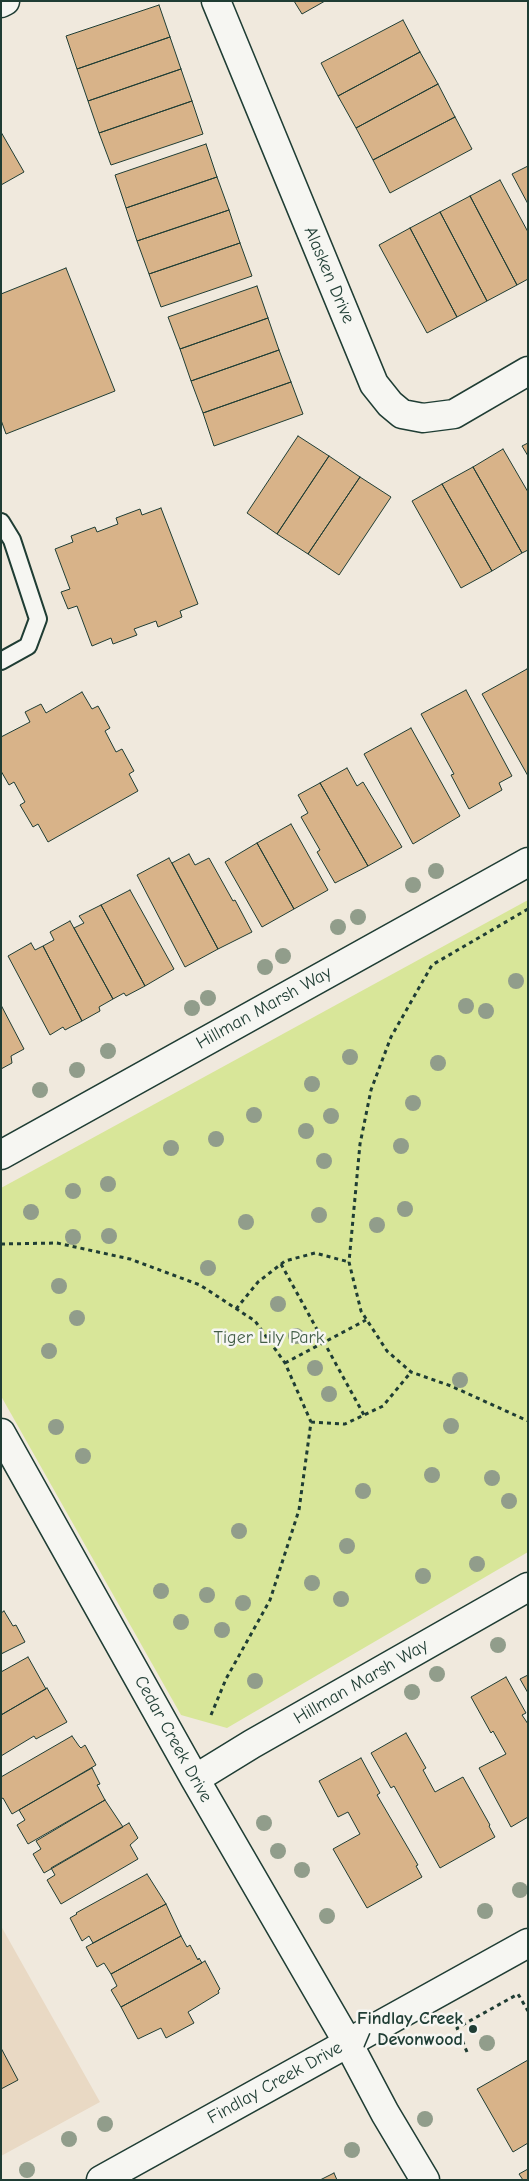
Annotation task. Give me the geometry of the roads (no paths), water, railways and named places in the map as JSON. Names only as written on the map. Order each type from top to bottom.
[{"type":"street","points":[[1,3],[5,1]]},
{"type":"street","name":"Alasken Drive","points":[[216,1],[374,384],[390,404],[402,414],[423,418],[454,414],[528,371]]},
{"type":"street","name":"Hillman Marsh Way","points":[[1,1155],[528,862]]},
{"type":"street","name":"Cedar Creek Drive","points":[[1,1433],[195,1779],[348,2044],[385,2113],[426,2180]]},
{"type":"street","name":"Hillman Marsh Way","points":[[195,1779],[252,1744],[528,1587]]},
{"type":"street","name":"Findlay Creek Drive","points":[[101,2180],[528,1943]]},
{"type":"lane","points":[[1,522],[12,540],[38,619],[28,646],[1,660]]},
{"type":"place","name":"Findlay Creek / Devonwood","points":[[473,2029]]},
{"type":"park label","name":"Tiger Lily Park","points":[[269,1338]]}]
